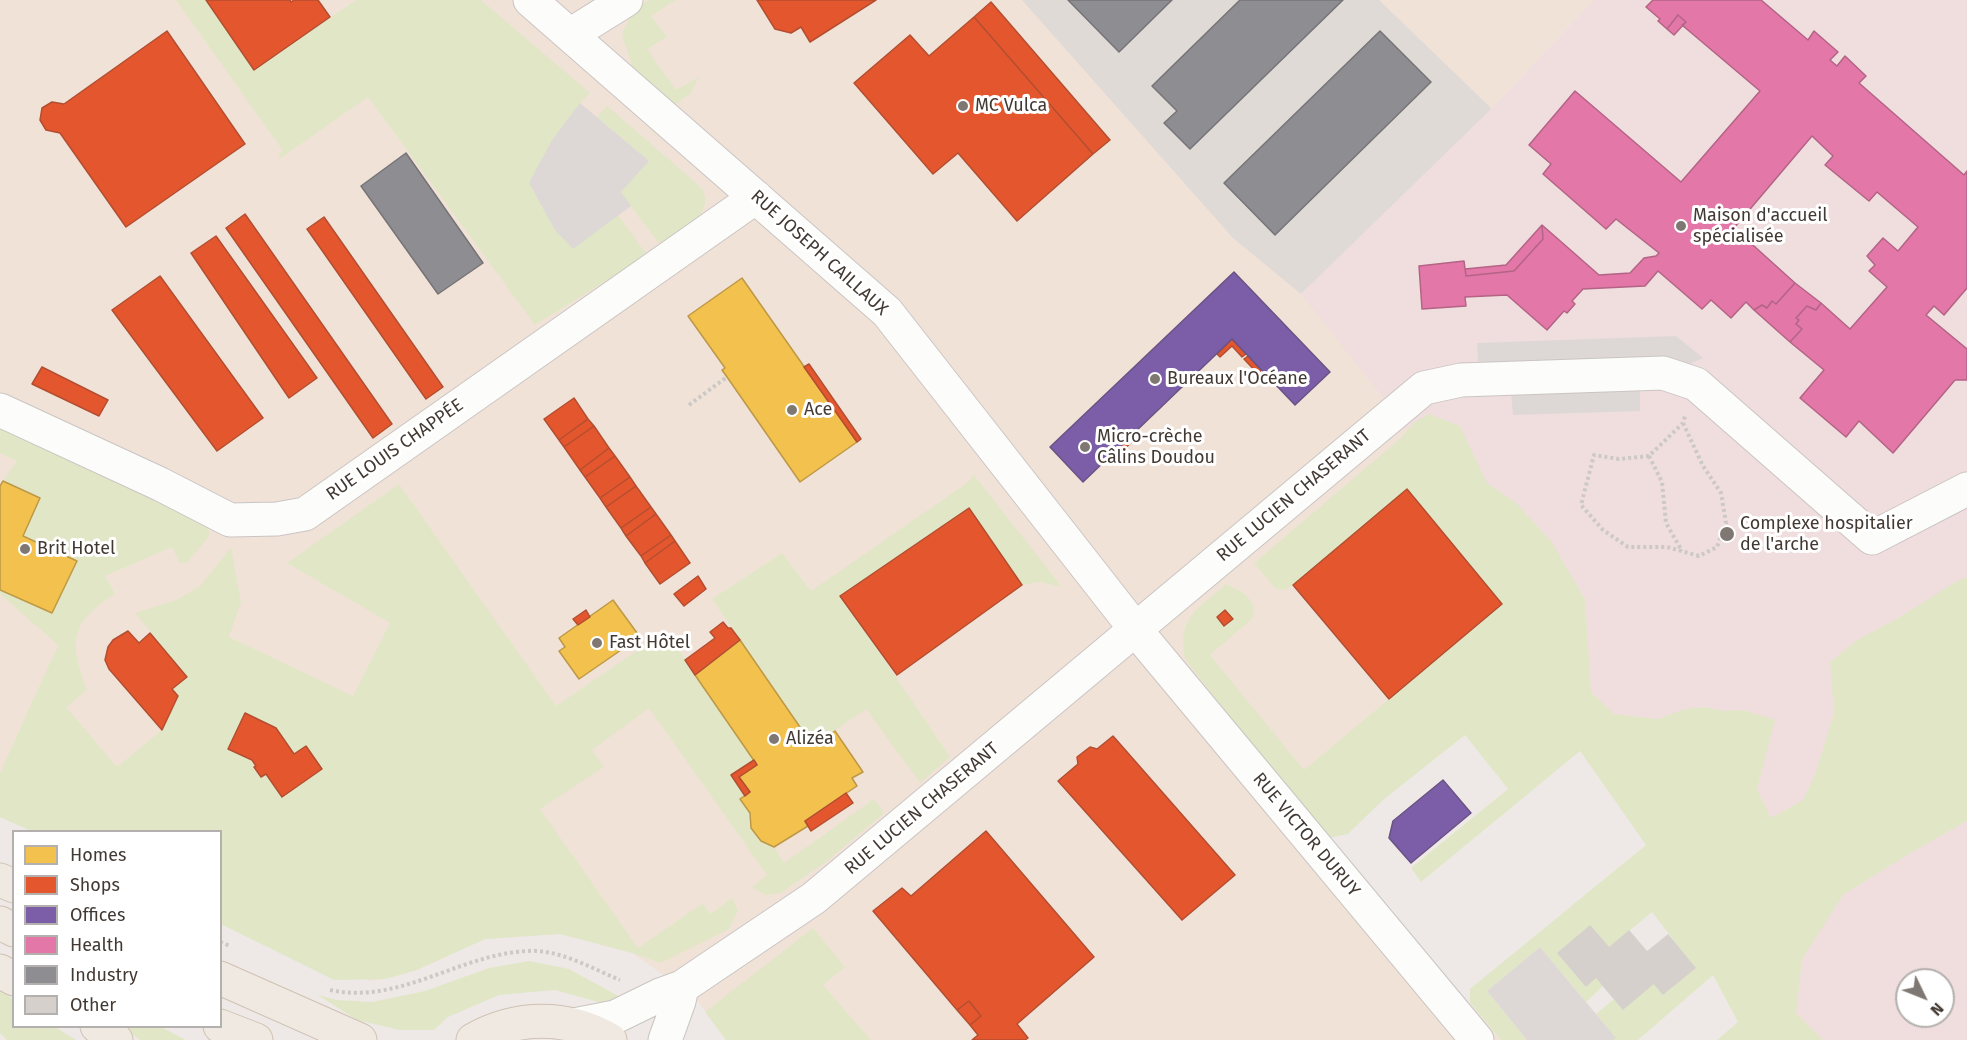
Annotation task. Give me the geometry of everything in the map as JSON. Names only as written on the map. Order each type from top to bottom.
[{"type":"main road","points":[[222,979],[360,1040]]},
{"type":"main road","points":[[473,1040],[497,1028],[522,1022],[548,1021],[574,1025],[610,1040]]},
{"type":"main road","points":[[222,1027],[256,1040]]},
{"type":"main road","points":[[100,1028],[116,1040]]},
{"type":"street","name":"RUE JOSEPH CAILLAUX","points":[[530,0],[887,312],[1135,629]]},
{"type":"street","points":[[570,35],[626,0]]},
{"type":"street","name":"RUE LOUIS CHAPPÉE","points":[[0,410],[171,489],[230,520],[277,519],[304,514],[756,197]]},
{"type":"street","name":"RUE LUCIEN CHASERANT","points":[[574,1025],[615,1017],[671,991],[814,898],[1424,388],[1461,380],[1662,373],[1696,384],[1872,538],[1967,489]]},
{"type":"street","name":"RUE VICTOR DURUY","points":[[1135,629],[1477,1040]]},
{"type":"street","points":[[665,1040],[677,1008],[671,991]]},
{"type":"path","points":[[689,405],[727,377]]},
{"type":"path","points":[[1683,423],[1703,466],[1721,493],[1726,524],[1717,547],[1699,556],[1667,547],[1628,548],[1603,530],[1581,505],[1594,455],[1619,459],[1649,456],[1683,423],[1696,384]]},
{"type":"path","points":[[1649,456],[1662,482],[1666,523],[1682,551]]},
{"type":"path","points":[[319,987],[340,992],[379,991],[413,984],[484,958],[529,950],[572,959],[618,980],[671,991]]},
{"type":"shaded area","points":[[0,0],[1594,0],[1491,109],[1377,390],[1565,635],[1324,833],[1501,1040],[726,1040],[694,996],[632,953],[560,934],[485,939],[417,970],[369,981],[222,834],[222,830],[194,830],[0,815]]},
{"type":"shaded area","points":[[1022,0],[1379,0],[1492,109],[1301,294],[1233,238]]},
{"type":"shaded area","name":"Complexe hospitalier de l'arche","points":[[1594,0],[1967,0],[1967,1040],[1756,1040],[1717,971],[1564,635],[1301,294],[1491,109]]},
{"type":"shaded area","points":[[580,103],[649,161],[621,192],[631,206],[573,249],[555,230],[529,183],[552,140]]},
{"type":"shaded area","points":[[1676,336],[1703,358],[1640,387],[1640,411],[1513,415],[1511,393],[1480,394],[1477,343]]},
{"type":"shaded area","points":[[1540,947],[1616,1038],[1613,1040],[1527,1040],[1487,991]]},
{"type":"green space","points":[[176,0],[206,0],[254,69],[356,0],[481,0],[590,93],[580,103],[573,248],[618,215],[647,255],[535,325],[368,97],[281,158],[278,154],[283,151]]},
{"type":"green space","points":[[649,0],[676,0],[651,16],[667,37],[647,49],[676,90],[699,77],[690,94],[672,107],[633,69],[622,35],[632,11]]},
{"type":"green space","points":[[607,106],[695,182],[703,192],[705,202],[698,217],[684,231],[661,246],[620,192],[649,161],[597,117]]},
{"type":"green space","points":[[1429,414],[1460,426],[1487,483],[1516,503],[1551,541],[1585,599],[1591,692],[1614,714],[1658,719],[1685,709],[1704,707],[1723,711],[1743,710],[1775,720],[1757,789],[1771,818],[1803,800],[1815,775],[1834,713],[1830,662],[1857,640],[1967,577],[1967,821],[1843,895],[1802,959],[1796,1013],[1823,1040],[1717,1040],[1738,1022],[1713,975],[1638,1040],[1613,1040],[1615,1038],[1596,1014],[1614,999],[1623,1009],[1654,983],[1664,994],[1695,968],[1652,912],[1609,948],[1590,926],[1558,953],[1585,986],[1596,977],[1603,986],[1586,1002],[1540,947],[1487,991],[1527,1040],[1501,1040],[1470,1003],[1470,989],[1646,845],[1580,751],[1421,882],[1411,868],[1508,789],[1465,735],[1383,800],[1348,834],[1318,840],[1297,802],[1185,659],[1184,633],[1187,623],[1198,608],[1226,584],[1238,589],[1248,597],[1253,607],[1252,619],[1210,655],[1304,770],[1389,699],[1294,585],[1284,590],[1276,589],[1254,563],[1401,438],[1413,423]]},
{"type":"green space","points":[[0,423],[206,521],[210,535],[188,562],[180,564],[172,547],[105,576],[115,594],[88,615],[77,635],[78,659],[87,690],[66,707],[117,767],[162,730],[178,696],[172,689],[187,677],[135,613],[176,600],[200,586],[231,547],[241,602],[229,637],[353,696],[390,623],[287,563],[399,484],[556,706],[666,631],[754,760],[731,776],[745,796],[741,799],[750,813],[751,828],[761,841],[774,847],[784,863],[874,799],[884,813],[827,861],[781,893],[765,895],[752,887],[767,875],[649,708],[592,750],[604,767],[540,809],[638,948],[703,903],[710,914],[732,898],[738,910],[729,929],[661,963],[560,934],[485,939],[417,970],[385,979],[334,980],[222,924],[222,830],[29,830],[0,817],[0,773],[58,645],[0,594],[0,590],[52,613],[77,561],[23,536],[40,498],[3,481],[17,461],[0,453]]},
{"type":"green space","points":[[974,475],[1062,587],[1040,582],[1022,585],[969,508],[841,596],[950,757],[920,783],[866,709],[813,746],[712,599],[782,553],[811,591],[967,483]]},
{"type":"green space","points":[[813,928],[845,967],[823,985],[871,1040],[726,1040],[705,1012]]},
{"type":"green space","points":[[529,961],[569,969],[622,998],[609,1005],[555,990],[499,995],[448,1017],[434,1030],[399,1030],[357,1020],[318,995],[337,1000],[372,1002],[425,991],[489,968]]},
{"type":"green space","points":[[0,991],[12,998],[12,1028],[57,1028],[76,1040],[7,1040],[0,1033]]},
{"type":"green space","points":[[123,1028],[163,1028],[186,1040],[140,1040]]},
{"type":"building: Homes","name":"Ace","points":[[742,278],[857,442],[800,482],[722,370],[725,368],[688,316]]},
{"type":"building: Homes","name":"Brit Hotel","points":[[3,481],[40,498],[23,536],[77,561],[52,613],[0,590],[0,486]]},
{"type":"building: Homes","name":"Fast Hôtel","points":[[613,600],[640,637],[579,679],[559,651],[565,647],[559,638]]},
{"type":"building: Homes","name":"Alizéa","points":[[740,640],[813,746],[835,731],[863,772],[852,778],[857,786],[805,821],[808,826],[774,847],[761,841],[751,828],[750,813],[740,799],[750,792],[739,777],[757,765],[695,675]]},
{"type":"building: Shops","points":[[206,0],[290,0],[291,2],[318,0],[330,17],[254,70]]},
{"type":"building: Shops","points":[[757,0],[876,0],[810,42],[801,27],[791,33],[775,29]]},
{"type":"building: Shops","points":[[991,2],[1110,140],[1093,154],[974,17]]},
{"type":"building: Shops","name":"MC Vulca","points":[[974,17],[1093,154],[1017,221],[958,153],[933,174],[854,83],[910,35],[929,56]]},
{"type":"building: Shops","points":[[167,31],[245,144],[126,227],[60,133],[46,130],[40,120],[42,108],[52,102],[64,104]]},
{"type":"building: Shops","points":[[245,214],[392,424],[373,438],[226,228]]},
{"type":"building: Shops","points":[[324,217],[443,387],[426,399],[307,229]]},
{"type":"building: Shops","points":[[216,236],[317,378],[289,398],[191,253]]},
{"type":"building: Shops","points":[[160,276],[263,418],[217,451],[112,310]]},
{"type":"building: Shops","points":[[1232,339],[1246,354],[1242,357],[1232,346],[1220,357],[1217,354]]},
{"type":"building: Shops","points":[[1248,356],[1261,370],[1258,374],[1244,359]]},
{"type":"building: Shops","points":[[809,364],[861,439],[857,442],[804,367]]},
{"type":"building: Shops","points":[[42,367],[108,400],[99,416],[32,384]]},
{"type":"building: Shops","points":[[574,398],[588,419],[559,440],[544,419]]},
{"type":"building: Shops","points":[[588,419],[594,426],[564,447],[559,440]]},
{"type":"building: Shops","points":[[594,426],[609,448],[580,470],[564,447]]},
{"type":"building: Shops","points":[[1131,435],[1135,439],[1121,452],[1117,449]]},
{"type":"building: Shops","points":[[609,448],[615,456],[585,477],[580,470]]},
{"type":"building: Shops","points":[[615,456],[630,477],[600,498],[585,477]]},
{"type":"building: Shops","points":[[630,477],[636,486],[606,507],[600,498]]},
{"type":"building: Shops","points":[[636,486],[651,507],[621,528],[606,507]]},
{"type":"building: Shops","points":[[1407,489],[1502,604],[1389,699],[1293,585]]},
{"type":"building: Shops","points":[[651,507],[656,514],[626,536],[621,528]]},
{"type":"building: Shops","points":[[969,508],[1022,585],[897,675],[840,596]]},
{"type":"building: Shops","points":[[656,514],[671,535],[641,556],[626,536]]},
{"type":"building: Shops","points":[[671,535],[675,541],[645,563],[641,556]]},
{"type":"building: Shops","points":[[675,541],[690,563],[660,584],[645,563]]},
{"type":"building: Shops","points":[[698,576],[706,589],[684,606],[674,594]]},
{"type":"building: Shops","points":[[586,610],[590,617],[578,625],[573,619]]},
{"type":"building: Shops","points":[[1225,610],[1233,619],[1224,626],[1217,617]]},
{"type":"building: Shops","points":[[723,622],[740,640],[695,675],[685,660],[715,638],[710,632]]},
{"type":"building: Shops","points":[[128,631],[139,643],[150,633],[187,677],[172,689],[178,696],[162,730],[109,669],[105,660],[108,647],[113,640]]},
{"type":"building: Shops","points":[[245,713],[276,728],[294,754],[306,746],[322,769],[282,797],[266,774],[261,777],[252,760],[228,749]]},
{"type":"building: Shops","points":[[1113,736],[1235,875],[1182,920],[1058,781],[1078,764],[1077,757],[1090,747],[1097,749]]},
{"type":"building: Shops","points":[[754,760],[757,765],[739,777],[750,792],[745,796],[731,775]]},
{"type":"building: Shops","points":[[846,793],[853,803],[811,831],[805,821]]},
{"type":"building: Shops","points":[[986,831],[1094,957],[1017,1024],[1028,1038],[1025,1040],[972,1040],[978,1035],[970,1025],[981,1016],[969,1001],[957,1010],[873,911],[902,888],[911,896]]},
{"type":"building: Shops","points":[[969,1001],[981,1016],[970,1025],[957,1010]]},
{"type":"building: Offices","name":"Bureaux l'Océane","points":[[1234,272],[1330,372],[1295,405],[1232,339],[1083,482],[1050,447]]},
{"type":"building: Offices","points":[[1443,780],[1471,813],[1411,863],[1389,838],[1393,821]]},
{"type":"building: Health","name":"Maison d'accueil spécialisée","points":[[1653,0],[1761,0],[1808,40],[1814,31],[1838,52],[1830,60],[1837,66],[1845,56],[1866,76],[1859,83],[1964,175],[1967,171],[1967,288],[1944,315],[1934,306],[1926,315],[1967,349],[1967,380],[1955,380],[1893,453],[1859,421],[1846,437],[1800,398],[1824,370],[1790,342],[1802,329],[1796,324],[1799,320],[1796,318],[1807,306],[1816,310],[1821,303],[1850,329],[1887,287],[1869,271],[1875,265],[1867,256],[1883,238],[1898,251],[1918,227],[1877,192],[1869,201],[1825,165],[1833,156],[1812,136],[1734,228],[1795,283],[1776,304],[1772,301],[1767,308],[1762,305],[1754,310],[1746,302],[1731,318],[1711,300],[1702,309],[1658,271],[1645,286],[1583,289],[1572,301],[1575,304],[1567,313],[1564,311],[1547,330],[1507,295],[1465,297],[1466,306],[1422,309],[1419,266],[1464,261],[1466,276],[1514,271],[1543,239],[1542,225],[1599,275],[1630,273],[1644,258],[1656,256],[1659,253],[1616,219],[1606,229],[1543,174],[1551,164],[1529,145],[1575,91],[1681,182],[1760,91],[1682,25],[1686,22],[1678,15],[1667,29],[1658,21],[1660,19],[1646,7]]},
{"type":"building: Health","points":[[1678,15],[1686,22],[1674,35],[1667,29]]},
{"type":"building: Health","points":[[1542,225],[1543,239],[1514,271],[1466,276],[1465,269],[1506,265]]},
{"type":"building: Health","points":[[1795,283],[1821,303],[1816,310],[1807,306],[1796,318],[1799,320],[1796,324],[1802,329],[1790,342],[1754,310],[1762,305],[1767,308],[1772,301],[1776,304]]},
{"type":"building: Industry","points":[[1068,0],[1172,0],[1119,52]]},
{"type":"building: Industry","points":[[1240,0],[1343,0],[1190,149],[1164,123],[1177,111],[1152,86]]},
{"type":"building: Industry","points":[[1380,31],[1431,82],[1275,235],[1224,183]]},
{"type":"building: Industry","points":[[406,153],[483,263],[438,294],[361,186]]},
{"type":"building: Other","points":[[1590,926],[1609,948],[1629,931],[1647,952],[1668,935],[1695,968],[1663,994],[1654,983],[1623,1009],[1596,977],[1586,986],[1558,953]]},
{"type":"place","name":"MC Vulca","points":[[963,106]]},
{"type":"place","name":"Maison d'accueil spécialisée","points":[[1681,226]]},
{"type":"place","name":"Bureaux l'Océane","points":[[1155,379]]},
{"type":"place","name":"Ace","points":[[792,410]]},
{"type":"place","name":"Micro-crèche Câlins Doudou","points":[[1085,447]]},
{"type":"place","name":"Complexe hospitalier de l'arche","points":[[1727,534]]},
{"type":"place","name":"Brit Hotel","points":[[25,549]]},
{"type":"place","name":"Fast Hôtel","points":[[597,643]]},
{"type":"place","name":"Alizéa","points":[[774,739]]}]
